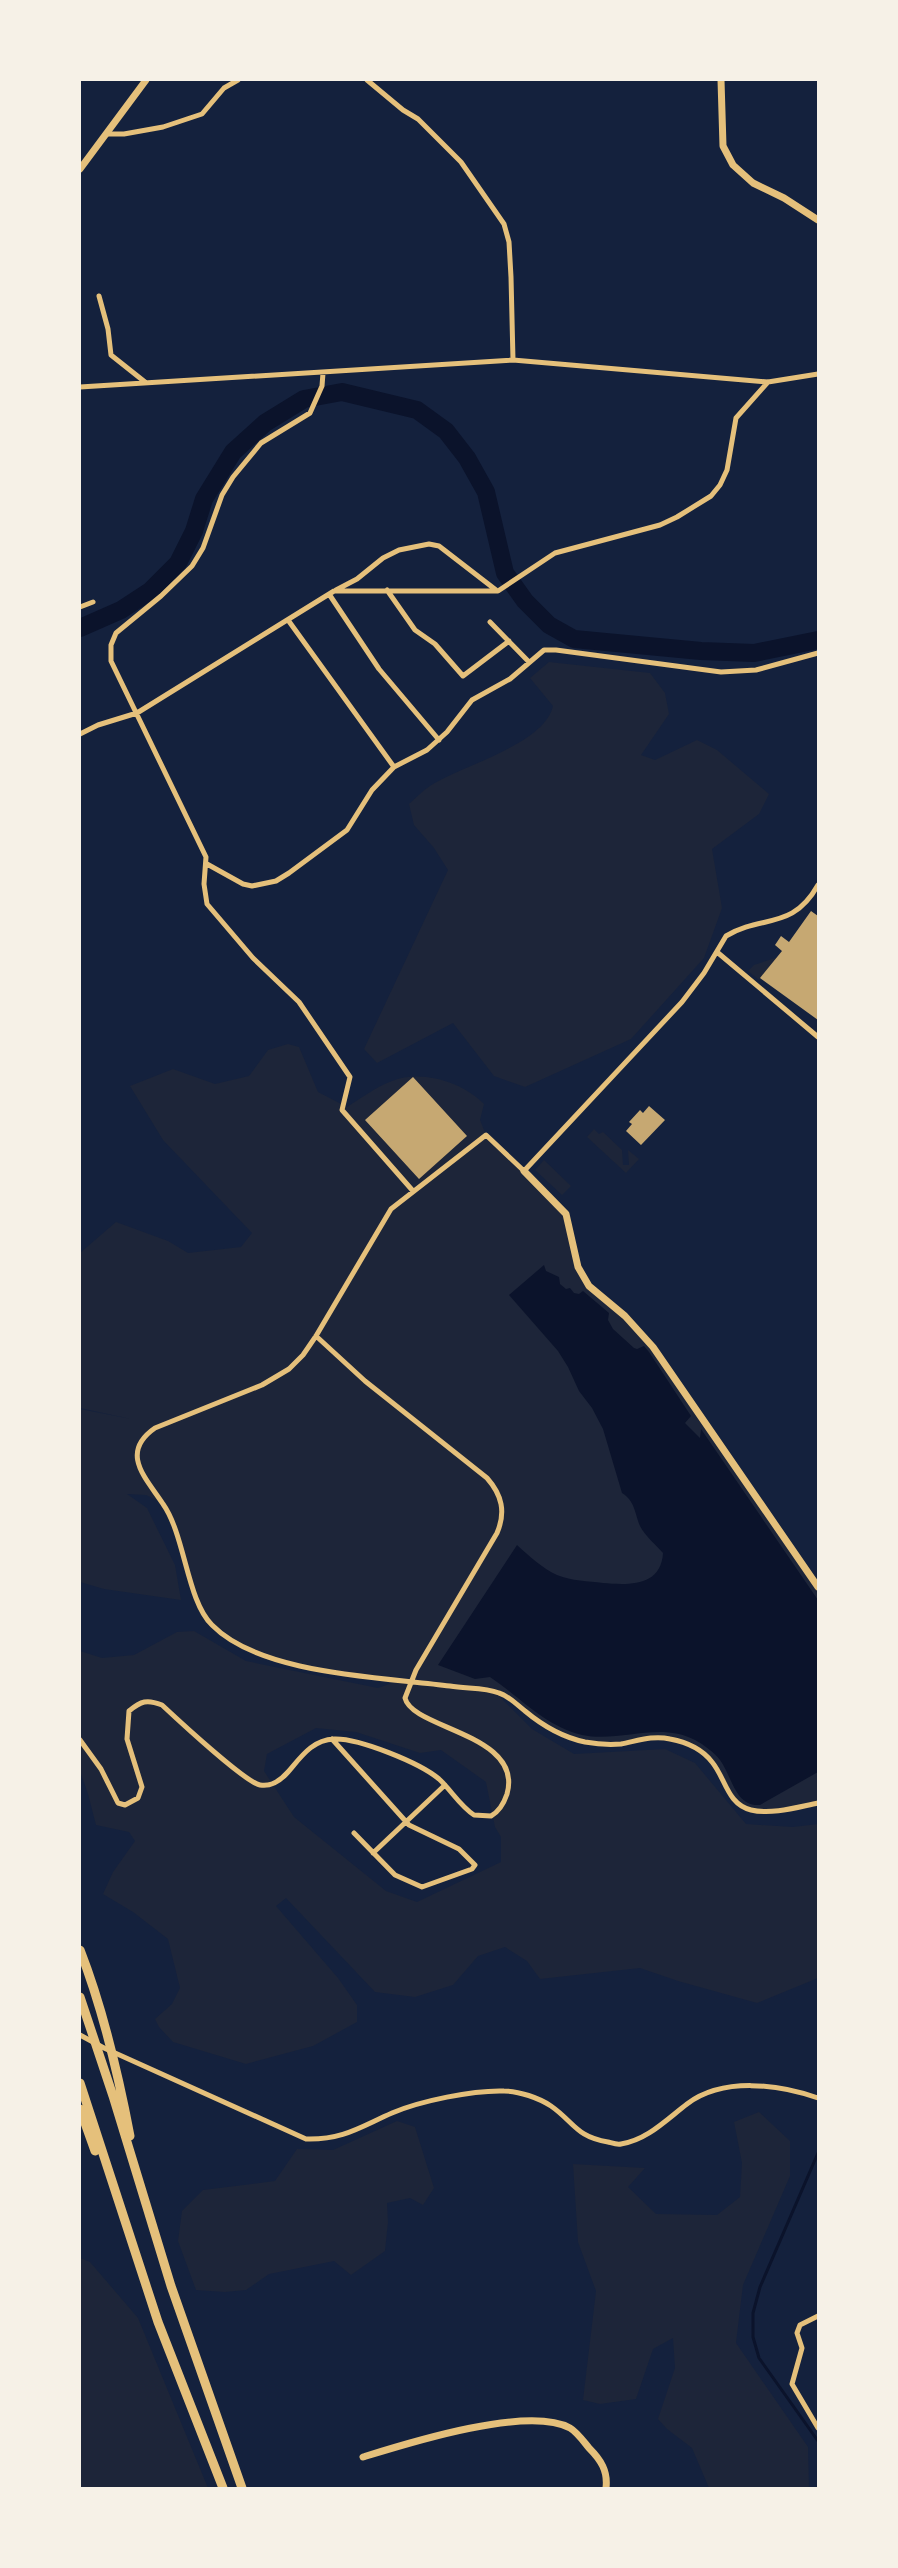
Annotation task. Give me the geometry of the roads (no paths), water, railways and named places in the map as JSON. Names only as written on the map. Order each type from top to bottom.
[{"type":"highway","points":[[80,1950],[98,2003],[119,2079],[141,2190]]},
{"type":"highway","points":[[80,1997],[162,2256],[219,2427],[242,2488]]},
{"type":"highway","points":[[80,2083],[139,2266]]},
{"type":"highway","points":[[80,2109],[197,2427],[223,2488]]},
{"type":"street","points":[[80,169],[146,80]]},
{"type":"street","points":[[106,134],[124,134],[163,127],[202,114],[224,88],[238,80]]},
{"type":"street","points":[[367,80],[403,110],[418,119],[461,162],[504,224],[509,242],[513,360]]},
{"type":"street","points":[[721,80],[723,146],[733,165],[753,183],[784,198],[819,220]]},
{"type":"street","points":[[99,296],[108,329],[111,355],[145,382]]},
{"type":"street","points":[[80,387],[513,360],[768,382],[819,374]]},
{"type":"street","points":[[323,373],[322,386],[310,413],[261,443],[233,477],[222,495],[203,548],[192,566],[161,596],[116,633],[110,652],[111,661],[203,849],[207,864],[204,884],[207,904],[253,958],[289,992],[311,1018],[350,1077],[342,1110],[413,1191]]},
{"type":"street","points":[[332,592],[499,590],[555,553],[660,525],[711,496],[720,485],[727,470],[736,418],[768,382]]},
{"type":"street","points":[[80,734],[98,725],[137,714],[332,592],[357,579],[384,558],[399,550],[429,544],[439,546],[499,590]]},
{"type":"street","points":[[387,591],[415,630],[435,644],[463,676],[509,641]]},
{"type":"street","points":[[332,592],[379,669],[439,740]]},
{"type":"street","points":[[80,607],[93,602]]},
{"type":"street","points":[[288,620],[394,767]]},
{"type":"street","points":[[490,622],[530,662]]},
{"type":"street","points":[[207,864],[243,884],[252,886],[276,881],[347,830],[372,790],[394,767],[428,750],[472,700],[510,679],[544,650],[705,671],[737,672],[756,670],[819,653]]},
{"type":"street","points":[[524,1171],[682,1002],[717,952],[723,939],[731,933],[783,918],[798,910],[819,885]]},
{"type":"street","points":[[717,952],[819,1037]]},
{"type":"street","points":[[819,1587],[653,1347],[625,1316],[590,1286],[579,1267],[566,1214],[486,1135],[396,1204],[386,1216],[303,1355],[281,1375],[154,1428],[142,1439],[137,1464],[144,1479],[171,1516],[206,1618],[216,1629],[248,1648],[298,1665],[499,1693],[542,1725],[561,1735],[584,1742],[614,1744],[647,1738],[664,1738],[686,1743],[712,1762],[730,1796],[738,1804],[753,1810],[777,1810],[819,1803]]},
{"type":"street","points":[[80,1740],[101,1769],[118,1803],[125,1805],[138,1798],[142,1787],[127,1739],[129,1711],[140,1702],[149,1700],[162,1705],[244,1775],[260,1785],[272,1785],[283,1778],[310,1748],[321,1740],[352,1740],[403,1759],[429,1772],[445,1785],[470,1812],[482,1817],[491,1816],[498,1811],[506,1796],[508,1784],[503,1766],[486,1747],[409,1707],[405,1698],[411,1681],[497,1533],[502,1519],[501,1500],[487,1478],[365,1381],[316,1336]]},
{"type":"street","points":[[332,1739],[406,1822],[417,1830],[459,1849],[474,1862],[474,1867],[422,1887],[395,1875],[354,1833]]},
{"type":"street","points":[[373,1853],[445,1785]]},
{"type":"street","points":[[80,2035],[306,2139],[328,2139],[353,2133],[394,2112],[475,2093],[505,2091],[530,2096],[551,2106],[578,2132],[595,2140],[620,2144],[648,2135],[689,2102],[707,2092],[750,2085],[782,2088],[819,2098]]},
{"type":"street","points":[[819,2316],[800,2325],[797,2333],[802,2348],[792,2384],[819,2428]]},
{"type":"street","points":[[363,2457],[405,2444],[497,2422],[551,2422],[571,2428],[601,2460],[607,2479],[606,2488]]},
{"type":"waterway","points":[[80,628],[121,610],[150,591],[178,563],[194,531],[204,499],[233,452],[265,423],[304,399],[342,392],[417,410],[446,431],[467,458],[486,492],[505,573],[525,601],[549,625],[574,639],[701,651],[754,653],[818,640]]},
{"type":"waterway","points":[[818,2153],[760,2287],[753,2313],[753,2337],[759,2358],[818,2441]]}]
